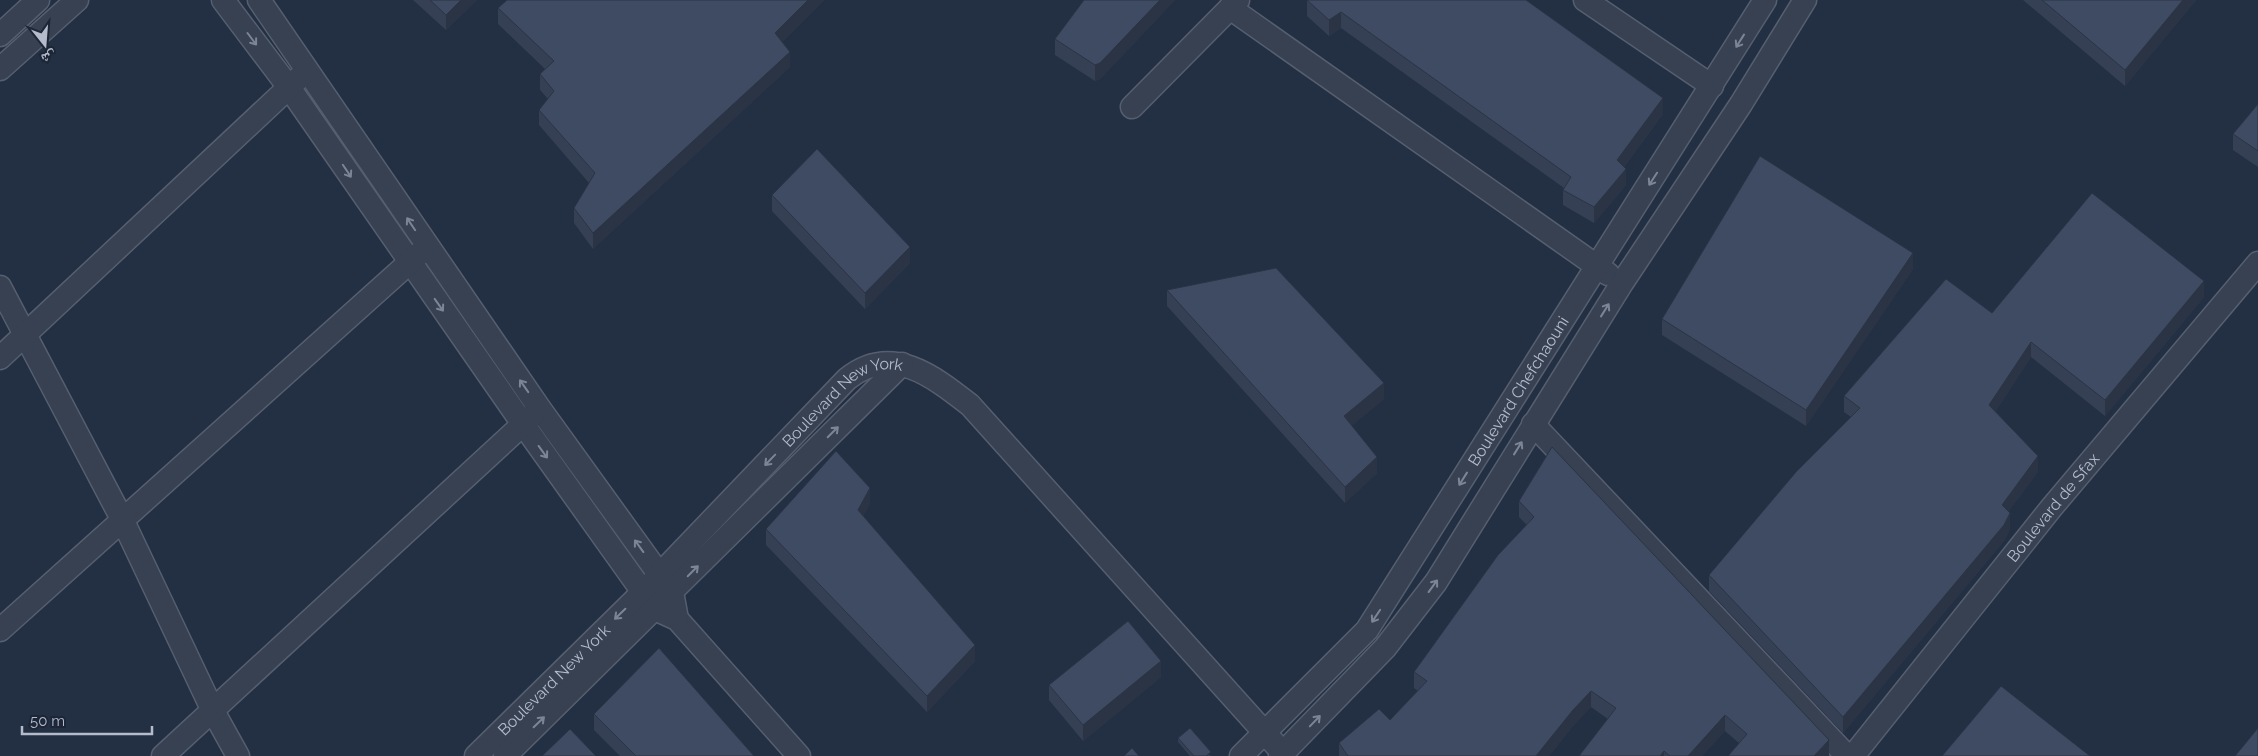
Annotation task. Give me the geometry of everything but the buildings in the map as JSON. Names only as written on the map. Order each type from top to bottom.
[{"type":"street","points":[[0,35],[38,0]]},
{"type":"street","points":[[0,69],[77,0]]},
{"type":"street","points":[[223,0],[288,86],[522,424],[649,600],[677,619],[799,756]]},
{"type":"street","points":[[259,0],[427,248],[540,409],[666,583],[677,619]]},
{"type":"street","points":[[1585,0],[1712,86]]},
{"type":"street","name":"Boulevard Chefchaouni","points":[[1241,756],[1367,630],[1766,0]]},
{"type":"street","name":"Boulevard Chefchaouni","points":[[1282,755],[1373,662],[1436,582],[1622,283],[1741,104],[1805,0]]},
{"type":"street","points":[[1132,107],[1234,4],[1597,267],[1622,283]]},
{"type":"street","points":[[0,358],[288,86],[308,70]]},
{"type":"street","points":[[0,630],[427,248]]},
{"type":"street","name":"Boulevard de Sfax","points":[[1853,756],[2052,508],[2258,263]]},
{"type":"street","points":[[0,287],[122,519],[213,710],[238,756]]},
{"type":"street","name":"Boulevard New York","points":[[505,756],[666,583],[902,364],[935,378],[970,405],[1263,733]]},
{"type":"street","points":[[163,756],[540,409]]},
{"type":"street","points":[[1533,424],[1848,756]]},
{"type":"street","name":"Boulevard New York","points":[[476,756],[649,600]]},
{"type":"street","points":[[1263,733],[1282,755]]}]
